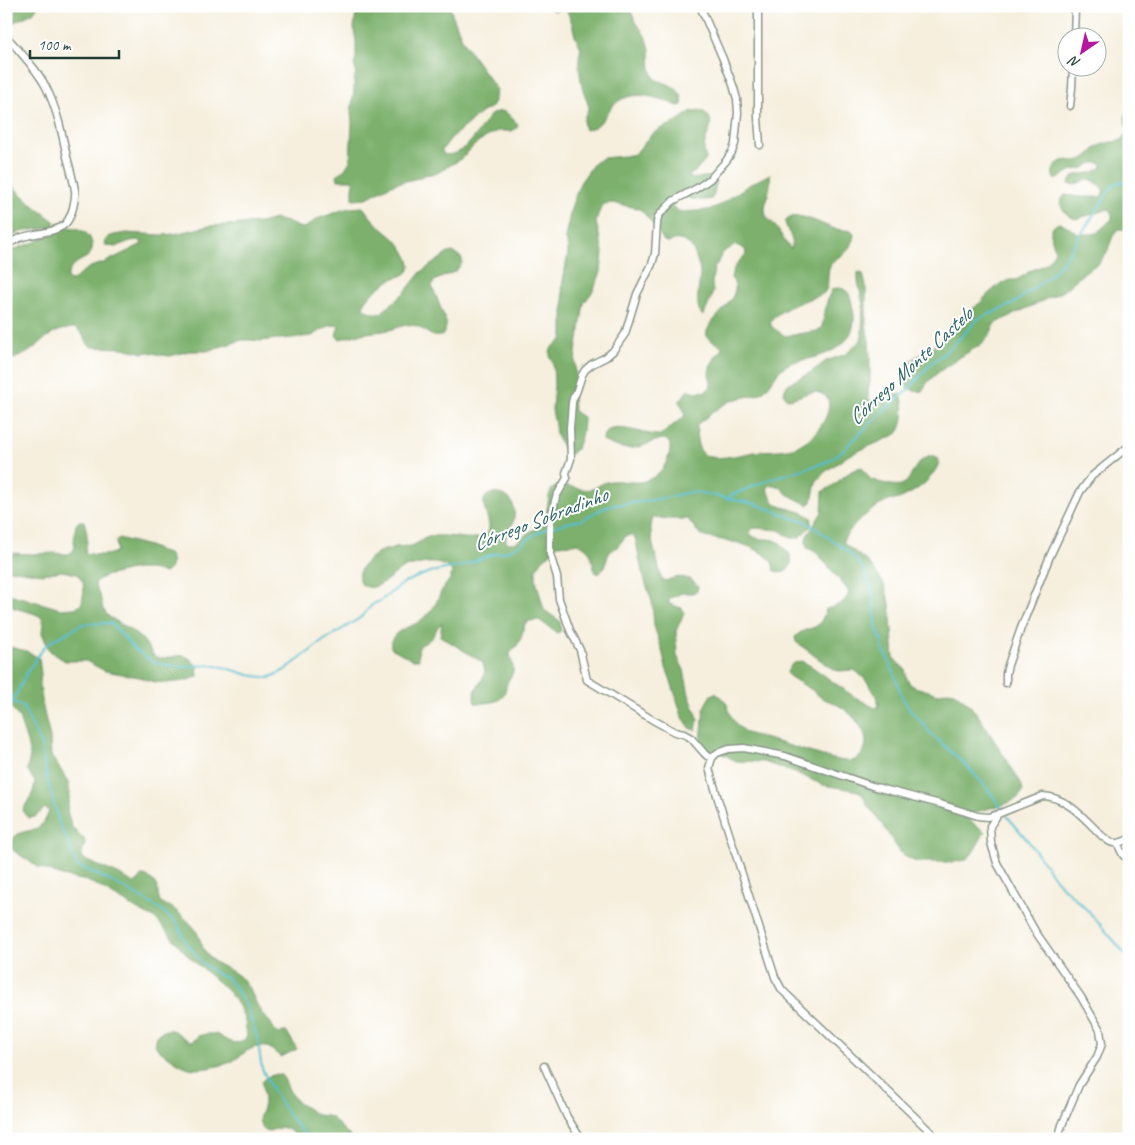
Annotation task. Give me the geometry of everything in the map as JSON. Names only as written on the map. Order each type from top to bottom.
[{"type":"street","points":[[700,6],[734,85],[738,113],[735,144],[726,161],[710,179],[673,201],[661,213],[657,222],[655,254],[652,264],[637,294],[624,334],[613,351],[592,364],[582,375],[572,403],[570,428],[571,459],[566,478],[553,507],[550,554],[558,582],[560,604],[580,650],[587,680],[653,720],[675,732],[687,735],[693,739],[704,753],[712,758]]},
{"type":"street","points":[[758,6],[758,118],[760,145]]},
{"type":"street","points":[[1075,28],[1076,6]]},
{"type":"street","points":[[6,36],[40,77],[52,101],[64,142],[75,193],[72,212],[65,225],[57,229],[20,238],[6,245]]},
{"type":"street","points":[[1070,106],[1072,78]]},
{"type":"street","points":[[1006,683],[1008,665],[1019,634],[1050,556],[1080,492],[1092,476],[1129,446]]},
{"type":"street","points":[[938,1139],[782,990],[776,979],[718,799],[709,768],[712,758],[723,750],[749,748],[785,756],[872,786],[978,816],[988,817],[1043,796],[1048,796],[1078,812],[1111,843],[1129,839]]},
{"type":"street","points":[[998,814],[990,826],[991,843],[996,862],[1032,925],[1081,997],[1100,1030],[1102,1044],[1097,1057],[1079,1085],[1058,1139]]},
{"type":"street","points":[[1117,843],[1123,855],[1129,860]]},
{"type":"street","points":[[544,1066],[567,1117],[581,1139]]},
{"type":"green space","points":[[16,6],[38,6],[33,13],[6,26],[6,11]]},
{"type":"green space","points":[[357,6],[449,6],[463,41],[496,89],[495,99],[491,107],[482,112],[451,138],[442,150],[443,154],[449,155],[461,150],[476,135],[489,116],[496,112],[506,112],[518,124],[517,128],[512,131],[498,131],[479,141],[461,159],[437,173],[397,183],[367,198],[353,199],[354,184],[352,180],[338,180],[337,175],[345,169],[350,161],[351,113],[356,72],[354,64],[356,59],[356,42],[354,27]]},
{"type":"green space","points":[[547,6],[630,6],[633,16],[648,42],[653,76],[656,80],[670,85],[678,91],[681,95],[682,105],[678,106],[652,97],[634,96],[626,98],[611,108],[598,125],[585,130],[583,121],[589,107],[582,87],[579,67],[581,48],[567,11],[564,8],[555,11]]},
{"type":"green space","points":[[1129,109],[1129,229],[1119,229],[1113,236],[1107,252],[1099,263],[1086,271],[1063,291],[994,324],[992,331],[985,341],[939,372],[928,382],[922,391],[915,391],[906,387],[909,365],[915,357],[929,351],[1000,284],[1016,280],[1029,271],[1047,263],[1055,251],[1051,232],[1055,225],[1059,223],[1064,224],[1078,234],[1092,234],[1097,233],[1112,219],[1112,213],[1109,209],[1076,219],[1066,213],[1060,203],[1065,195],[1100,197],[1103,189],[1092,180],[1074,185],[1069,184],[1076,175],[1094,172],[1102,167],[1101,163],[1092,163],[1084,168],[1070,171],[1058,179],[1054,179],[1053,171],[1061,161],[1083,159],[1102,145],[1122,140],[1128,132],[1125,121]]},
{"type":"green space","points":[[700,110],[710,118],[711,123],[704,146],[706,160],[688,177],[713,178],[716,181],[714,195],[711,199],[703,200],[677,195],[669,200],[674,208],[683,212],[708,210],[718,206],[747,186],[770,174],[765,214],[791,249],[791,238],[785,222],[796,216],[836,229],[852,231],[854,235],[847,251],[831,264],[824,293],[788,308],[770,322],[772,327],[785,336],[817,331],[823,323],[828,298],[832,289],[844,289],[850,296],[854,319],[853,327],[846,341],[825,354],[790,363],[776,375],[768,387],[761,393],[731,401],[709,415],[697,425],[697,438],[701,451],[707,456],[719,458],[760,451],[784,450],[798,446],[814,434],[823,423],[828,412],[829,406],[825,396],[812,392],[787,399],[784,394],[785,389],[788,384],[811,372],[826,361],[846,354],[861,340],[863,305],[858,272],[863,274],[866,286],[866,325],[870,357],[869,400],[874,402],[889,394],[900,394],[904,407],[901,427],[893,436],[849,455],[825,472],[816,482],[812,502],[808,505],[787,494],[780,487],[770,485],[767,489],[775,503],[812,518],[811,526],[800,537],[796,538],[791,538],[779,530],[751,529],[750,533],[756,538],[771,539],[779,542],[791,558],[787,571],[781,573],[774,570],[772,561],[753,548],[739,543],[705,537],[697,531],[688,519],[653,517],[651,533],[661,579],[666,581],[675,578],[687,578],[698,586],[697,591],[682,593],[669,599],[669,604],[682,608],[684,613],[676,631],[677,656],[684,670],[689,695],[697,715],[696,730],[691,729],[682,716],[666,668],[654,626],[652,602],[642,572],[635,537],[631,535],[626,536],[617,547],[609,552],[605,566],[599,574],[595,572],[592,558],[587,549],[578,543],[557,545],[543,559],[537,568],[536,580],[544,610],[560,621],[561,631],[557,633],[539,620],[525,623],[520,640],[510,653],[513,670],[504,694],[499,700],[475,703],[475,692],[484,674],[482,662],[440,636],[442,623],[432,637],[419,647],[419,660],[413,660],[391,648],[392,638],[395,635],[417,623],[431,611],[450,579],[452,571],[448,567],[434,563],[408,566],[380,585],[368,587],[360,582],[360,571],[367,561],[379,552],[395,547],[412,546],[429,537],[479,538],[484,536],[489,529],[489,524],[484,500],[489,495],[502,495],[512,502],[514,519],[506,542],[513,543],[548,523],[546,514],[550,494],[553,488],[558,485],[592,489],[610,481],[642,481],[653,477],[661,471],[670,452],[670,444],[665,439],[626,448],[603,441],[605,434],[617,428],[653,435],[664,433],[683,417],[683,407],[679,402],[688,390],[703,392],[709,389],[711,382],[710,367],[723,348],[708,338],[707,330],[734,293],[735,285],[731,278],[732,274],[736,265],[746,254],[745,249],[736,245],[722,253],[714,268],[713,292],[703,316],[698,307],[700,269],[691,246],[679,240],[669,243],[664,241],[654,225],[637,208],[613,203],[604,204],[596,222],[603,252],[601,272],[593,291],[584,303],[577,345],[576,378],[573,393],[574,411],[583,417],[583,422],[579,442],[571,454],[566,451],[556,435],[552,410],[553,362],[550,352],[552,347],[561,341],[563,337],[564,306],[562,286],[568,253],[565,237],[572,205],[580,183],[594,163],[603,158],[635,154],[651,135],[690,112]]},
{"type":"green space","points":[[6,179],[27,200],[55,222],[53,227],[20,232],[6,241]]},
{"type":"green space","points":[[363,207],[381,228],[401,245],[410,266],[406,274],[388,281],[370,296],[363,308],[367,311],[381,313],[405,292],[421,272],[448,253],[453,252],[462,258],[462,263],[456,271],[434,281],[432,286],[446,321],[443,335],[434,336],[419,327],[408,325],[339,339],[336,335],[339,326],[334,325],[312,336],[261,341],[242,340],[207,351],[189,351],[170,356],[123,348],[92,347],[76,328],[71,328],[60,330],[27,353],[6,363],[6,250],[35,242],[67,227],[82,230],[89,237],[92,248],[87,257],[71,268],[67,278],[70,281],[90,267],[106,262],[142,244],[140,240],[130,241],[116,247],[106,246],[105,241],[108,237],[114,235],[126,233],[174,234],[209,226],[260,223],[275,219],[301,228],[306,227],[317,219],[345,209]]},
{"type":"green space","points":[[932,456],[937,458],[939,463],[932,475],[923,484],[900,499],[889,501],[870,512],[851,529],[843,541],[869,563],[884,584],[890,604],[894,658],[905,669],[910,684],[938,694],[948,691],[954,692],[968,703],[978,715],[1022,786],[1023,789],[1019,797],[1013,801],[967,816],[985,832],[972,854],[965,860],[955,862],[919,862],[909,859],[900,852],[867,805],[864,797],[858,791],[823,785],[764,762],[736,761],[719,752],[705,750],[701,746],[704,708],[711,695],[715,693],[724,699],[734,721],[746,733],[836,760],[851,761],[857,759],[862,754],[866,740],[856,720],[838,705],[822,698],[789,676],[787,672],[792,664],[801,661],[853,696],[875,708],[879,706],[873,690],[858,673],[854,670],[834,670],[796,642],[795,637],[798,634],[819,624],[826,609],[843,602],[849,593],[816,552],[807,548],[806,540],[822,512],[823,491],[833,486],[851,471],[862,467],[870,479],[890,485],[901,485],[909,479],[921,461]]},
{"type":"green space","points":[[79,521],[84,521],[86,530],[85,553],[102,555],[114,553],[117,551],[116,542],[119,538],[149,546],[170,555],[171,566],[165,573],[150,569],[136,569],[105,576],[96,581],[95,586],[103,609],[108,616],[143,640],[155,657],[181,656],[191,660],[197,666],[198,676],[184,681],[154,682],[139,677],[105,671],[86,661],[65,661],[50,651],[42,633],[43,621],[41,617],[6,604],[6,593],[61,609],[80,606],[84,591],[83,582],[77,574],[62,571],[42,574],[6,570],[6,553],[69,554],[75,547],[75,530]]},
{"type":"green space","points":[[6,646],[26,651],[39,658],[43,708],[50,737],[51,756],[68,783],[70,794],[67,811],[72,827],[84,839],[85,844],[82,857],[134,883],[139,881],[141,876],[152,880],[157,887],[160,902],[175,910],[187,920],[197,933],[205,952],[211,959],[243,980],[261,1012],[279,1034],[287,1032],[297,1049],[281,1057],[268,1047],[257,1047],[247,1051],[231,1062],[198,1069],[184,1066],[161,1052],[157,1048],[155,1038],[159,1033],[166,1030],[177,1032],[191,1042],[198,1036],[206,1034],[216,1034],[235,1043],[244,1040],[247,1036],[245,1021],[239,1006],[219,983],[190,958],[156,919],[87,881],[62,876],[38,867],[10,847],[12,841],[19,834],[37,828],[42,824],[49,811],[45,808],[35,817],[29,818],[23,810],[33,792],[35,782],[27,770],[30,756],[19,718],[6,698]]},
{"type":"green space","points":[[276,1074],[281,1075],[284,1079],[297,1102],[317,1115],[332,1118],[353,1139],[297,1139],[291,1131],[282,1127],[269,1131],[264,1130],[259,1119],[264,1102],[262,1081]]},
{"type":"waterway","name":"Córrego Monte Castelo","points":[[727,499],[770,479],[824,463],[841,452],[910,388],[932,362],[940,357],[978,319],[1013,304],[1052,274],[1068,254],[1109,191],[1116,183],[1129,181]]},
{"type":"waterway","name":"Córrego Sobradinho","points":[[552,527],[582,520],[609,506],[659,499],[690,492],[755,504],[791,518],[805,521],[846,550],[863,569],[872,589],[877,630],[902,697],[930,733],[978,778],[1002,809]]},
{"type":"waterway","name":"Córrego Sobradinho","points":[[6,705],[16,695],[26,674],[44,647],[83,624],[111,623],[135,650],[155,663],[178,667],[209,665],[269,678],[285,670],[323,641],[360,618],[373,604],[405,582],[430,572],[462,566],[493,554],[505,552],[548,528]]},
{"type":"waterway","points":[[12,701],[23,707],[41,746],[47,778],[61,829],[66,837],[76,865],[109,880],[159,908],[178,925],[186,942],[202,963],[220,976],[226,977],[247,1007],[257,1037],[262,1069],[273,1091],[290,1117],[308,1139]]},
{"type":"waterway","name":"Córrego Sobradinho","points":[[1007,816],[1029,842],[1056,880],[1089,912],[1129,960]]}]
